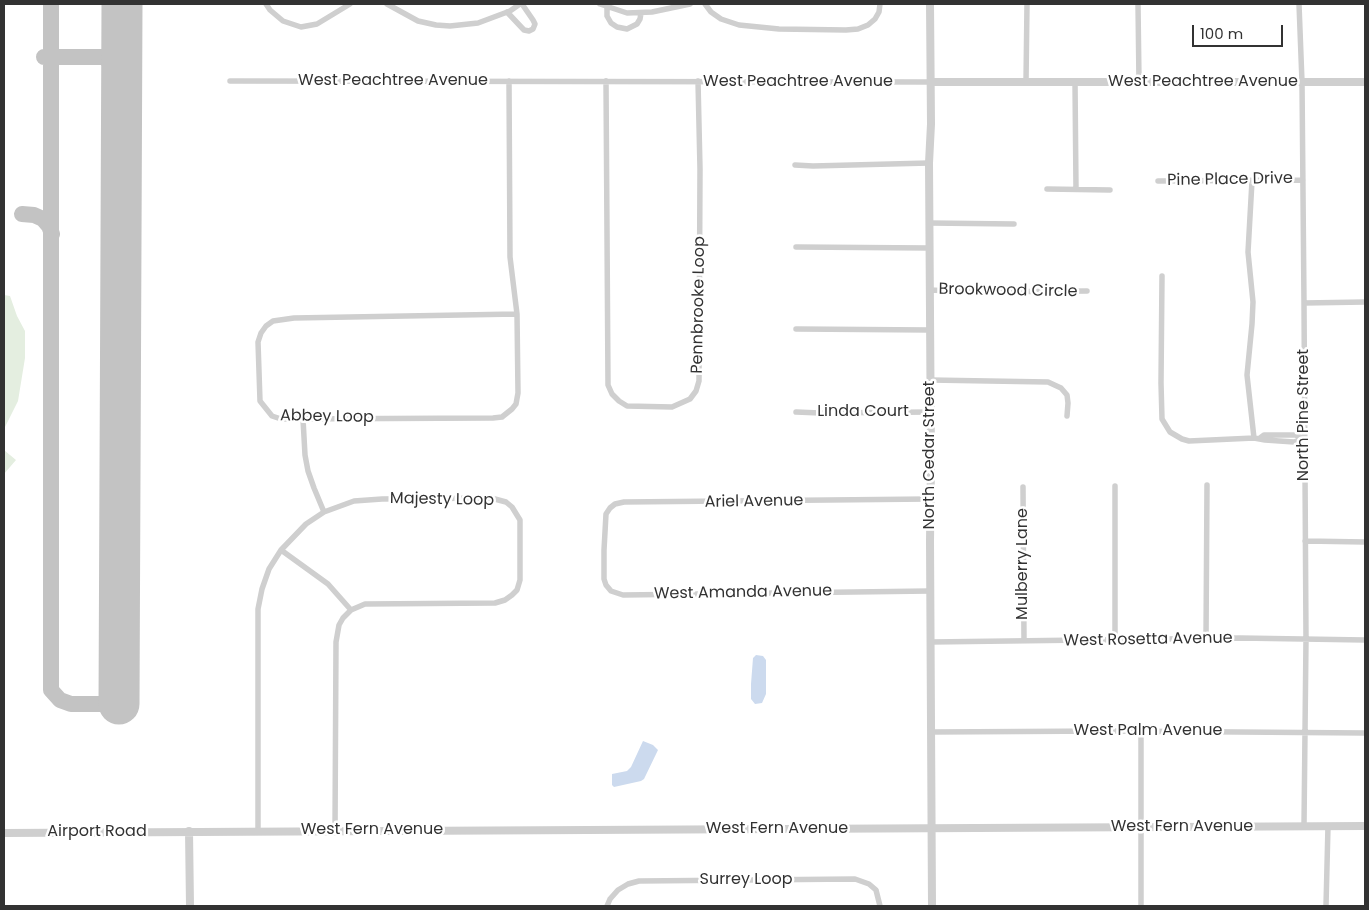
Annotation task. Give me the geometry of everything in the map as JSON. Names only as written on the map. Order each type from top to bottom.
[{"type":"street","points":[[266,4],[283,21],[301,27],[317,24],[350,4]]},
{"type":"street","points":[[387,4],[418,21],[450,26],[478,23],[507,12],[521,4],[535,24],[533,29],[529,31],[524,30],[507,12]]},
{"type":"street","points":[[600,4],[627,13],[640,13],[690,4]]},
{"type":"street","points":[[705,4],[710,12],[716,16],[739,25],[779,30],[858,29],[875,20],[880,4]]},
{"type":"street","name":"North Cedar Street","points":[[930,4],[929,248],[932,906]]},
{"type":"street","points":[[1026,82],[1027,4]]},
{"type":"street","points":[[1138,4],[1139,82]]},
{"type":"street","name":"North Pine Street","points":[[1298,4],[1302,82],[1304,303],[1306,639],[1304,826]]},
{"type":"street","points":[[607,7],[607,16],[611,23],[617,27],[627,29],[637,24],[640,19],[640,13]]},
{"type":"street","name":"West Peachtree Avenue","points":[[230,81],[1365,82]]},
{"type":"street","name":"Abbey Loop","points":[[509,81],[510,258],[517,314],[518,398],[512,409],[502,417],[282,419],[272,416],[260,402],[258,342],[266,326],[274,321],[294,318],[517,314]]},
{"type":"street","name":"Pennbrooke Loop","points":[[606,81],[608,385],[612,394],[619,402],[627,406],[678,405],[690,399],[696,391],[698,381],[700,161],[698,82]]},
{"type":"street","points":[[1075,82],[1076,189]]},
{"type":"street","points":[[795,164],[813,166],[929,163]]},
{"type":"street","name":"Pine Place Drive","points":[[1158,181],[1303,180]]},
{"type":"street","points":[[1252,181],[1248,252],[1252,317],[1248,375],[1257,438]]},
{"type":"street","points":[[1047,189],[1110,190]]},
{"type":"street","points":[[930,223],[1014,224]]},
{"type":"street","points":[[796,247],[929,248]]},
{"type":"street","points":[[1162,276],[1161,383],[1162,419],[1165,426],[1176,436],[1189,440],[1257,438],[1294,442],[1304,438]]},
{"type":"street","name":"Brookwood Circle","points":[[930,290],[971,292],[1087,291]]},
{"type":"street","points":[[1304,303],[1365,302]]},
{"type":"street","points":[[796,329],[930,330]]},
{"type":"street","points":[[930,380],[1048,382],[1061,388],[1067,395],[1067,416]]},
{"type":"street","name":"Linda Court","points":[[796,412],[931,412]]},
{"type":"street","points":[[303,419],[308,471],[324,512]]},
{"type":"street","points":[[1206,639],[1207,485]]},
{"type":"street","points":[[1115,486],[1115,640]]},
{"type":"street","name":"Mulberry Lane","points":[[1023,487],[1024,640]]},
{"type":"street","name":"Majesty Loop","points":[[258,831],[258,610],[262,589],[269,569],[281,550],[306,524],[324,512],[354,501],[491,498],[506,502],[520,520],[520,580],[517,590],[505,600],[490,603],[365,604],[352,610]]},
{"type":"street","name":"Ariel Avenue","points":[[604,538],[606,514],[615,504],[624,502],[930,499]]},
{"type":"street","name":"West Amanda Avenue","points":[[604,538],[604,579],[611,591],[623,595],[930,591]]},
{"type":"street","points":[[1305,541],[1365,542]]},
{"type":"street","points":[[281,550],[328,584],[352,610],[343,618],[337,634],[335,831]]},
{"type":"street","name":"West Rosetta Avenue","points":[[931,642],[1206,639],[1365,640]]},
{"type":"street","name":"West Palm Avenue","points":[[931,732],[1365,733]]},
{"type":"street","points":[[1141,732],[1141,906]]},
{"type":"street","points":[[1326,906],[1328,826]]},
{"type":"street","name":"West Fern Avenue","points":[[190,831],[1365,826]]},
{"type":"street","points":[[190,831],[190,906]]},
{"type":"street","name":"Airport Road","points":[[4,833],[190,831]]},
{"type":"street","name":"Surrey Loop","points":[[607,906],[618,890],[639,880],[828,879],[855,879],[869,884],[876,890],[880,906]]},
{"type":"green space","points":[[4,295],[10,296],[25,331],[25,358],[18,401],[4,429]]},
{"type":"green space","points":[[4,450],[16,460],[4,474]]},
{"type":"water","points":[[756,655],[763,656],[766,660],[766,694],[762,703],[755,704],[751,699],[751,684],[753,658]]},
{"type":"water","points":[[643,741],[653,745],[658,750],[644,779],[614,787],[612,785],[612,774],[627,771],[631,767]]},
{"type":"taxiway","points":[[51,4],[51,690],[60,700],[71,704],[119,704]]},
{"type":"taxiway","points":[[103,57],[109,55],[122,41]]},
{"type":"taxiway","points":[[44,57],[103,57],[115,64],[122,73]]},
{"type":"taxiway","points":[[22,214],[34,215],[43,219],[49,226],[52,234]]},
{"type":"runway","points":[[119,704],[122,4]]}]
